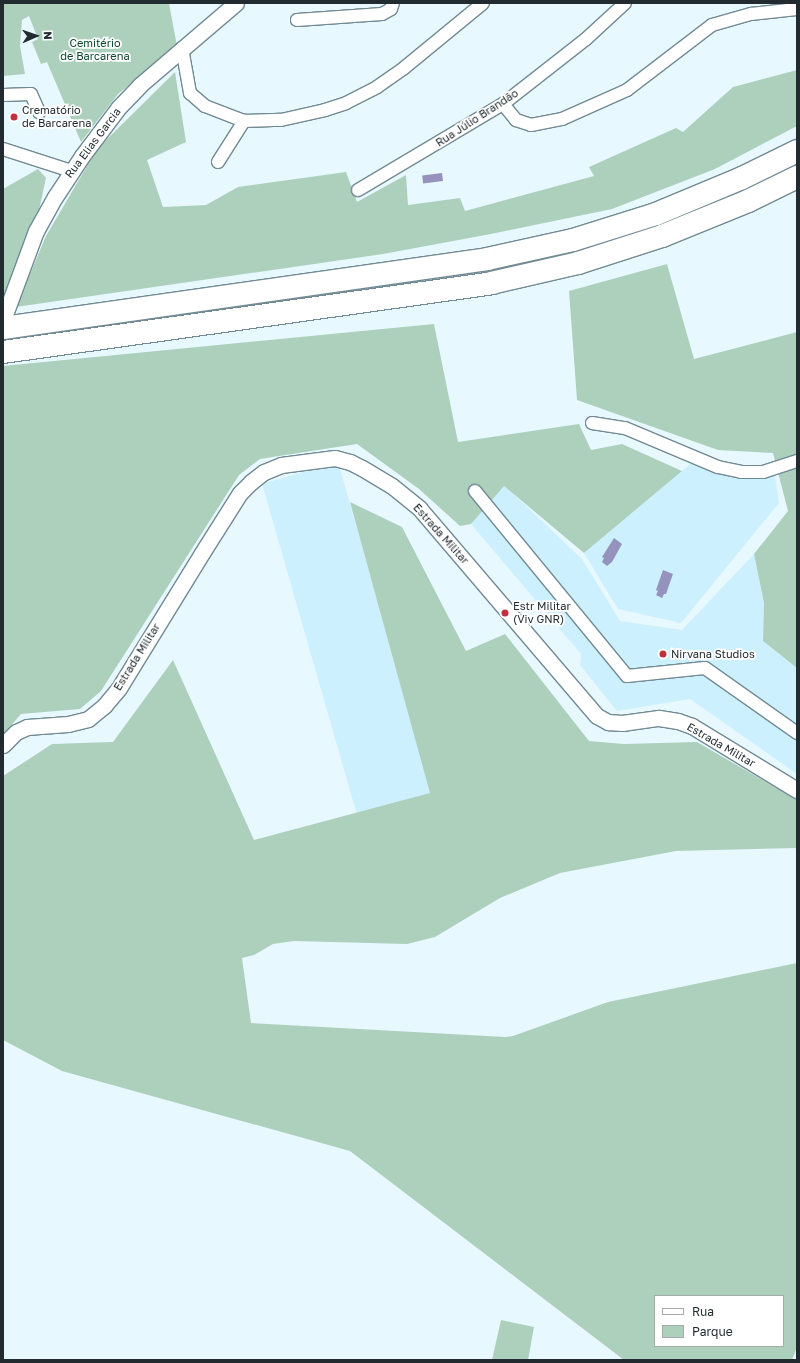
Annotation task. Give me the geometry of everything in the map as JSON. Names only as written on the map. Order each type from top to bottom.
[{"type":"highway","points":[[7,325],[487,259],[573,240],[656,214],[742,178],[797,151]]},
{"type":"highway","points":[[3,352],[491,283],[578,263],[662,236],[748,200],[797,177]]},
{"type":"street","name":"Rua Elias Garcia","points":[[7,325],[36,232],[71,171],[119,107],[140,85],[236,3]]},
{"type":"street","points":[[296,20],[382,14],[391,9],[393,3]]},
{"type":"street","points":[[182,48],[190,93],[205,106],[244,122],[281,120],[325,110],[346,103],[377,87],[404,68],[484,3]]},
{"type":"street","name":"Rua Júlio Brandão","points":[[358,190],[503,104],[586,39],[625,3]]},
{"type":"street","points":[[503,104],[516,120],[531,125],[562,119],[627,90],[712,25],[750,14],[797,9]]},
{"type":"street","points":[[3,95],[32,94],[39,112]]},
{"type":"street","points":[[218,162],[244,122]]},
{"type":"street","points":[[3,149],[71,171]]},
{"type":"street","points":[[592,423],[625,428],[718,467],[741,472],[764,472],[797,461]]},
{"type":"street","name":"Estrada Militar","points":[[3,745],[16,732],[27,727],[68,724],[88,719],[104,706],[119,688],[210,540],[240,494],[251,482],[264,472],[281,465],[335,458],[350,462],[392,486],[420,509],[597,716],[608,722],[622,723],[659,718],[678,721],[692,726],[797,790]]},
{"type":"street","points":[[475,491],[627,676],[705,668],[797,733]]},
{"type":"shaded area","points":[[694,461],[774,471],[779,503],[681,623],[618,609],[584,553]]},
{"type":"shaded area","points":[[338,462],[433,793],[357,814],[262,484]]},
{"type":"shaded area","name":"Nirvana Studios","points":[[504,485],[582,559],[620,621],[682,630],[754,554],[764,603],[763,641],[797,668],[797,774],[690,699],[617,711],[580,665],[581,654],[471,524]]},
{"type":"green space","name":"Cemitério de Barcarena","points":[[3,3],[169,3],[177,46],[118,94],[81,142],[47,62],[41,64],[32,42],[38,39],[29,16],[22,20],[20,46],[25,74],[3,76]]},
{"type":"green space","points":[[797,70],[797,126],[715,169],[612,209],[383,254],[16,307],[46,236],[97,149],[175,72],[186,142],[147,160],[163,207],[206,205],[238,187],[346,172],[357,202],[406,175],[408,205],[460,198],[465,211],[594,176],[589,167],[676,128],[683,132],[733,87]]},
{"type":"green space","points":[[38,169],[46,178],[39,210],[3,299],[3,189]]},
{"type":"green space","points":[[667,264],[694,359],[797,332],[797,668],[763,641],[764,603],[754,554],[788,511],[773,453],[718,450],[577,400],[569,291]]},
{"type":"green space","points":[[434,324],[458,442],[579,424],[591,450],[622,444],[682,471],[584,553],[504,486],[471,524],[460,526],[419,489],[357,444],[260,459],[239,475],[101,691],[80,709],[21,714],[3,735],[3,366]]},
{"type":"green space","points":[[350,502],[402,527],[466,651],[505,634],[589,741],[624,744],[697,742],[797,800],[797,848],[676,851],[560,873],[500,898],[435,937],[407,944],[294,941],[273,944],[254,955],[242,958],[251,1023],[505,1037],[513,1036],[608,1002],[797,963],[797,1347],[792,1360],[624,1360],[350,1151],[62,1071],[3,1040],[3,776],[52,744],[113,742],[173,660],[254,840],[430,793]]},
{"type":"green space","points":[[501,1320],[534,1327],[528,1360],[492,1360]]},
{"type":"water","points":[[442,173],[443,181],[423,183],[422,175]]},
{"type":"water","points":[[614,538],[622,544],[612,562],[607,566],[602,562],[604,558],[602,557]]},
{"type":"water","points":[[663,570],[673,574],[666,594],[664,594],[662,598],[656,595],[658,591],[656,590]]},
{"type":"place","name":"Crematório de Barcarena","points":[[14,117]]},
{"type":"place","name":"Estr Militar (Viv GNR)","points":[[505,613]]},
{"type":"place","name":"Nirvana Studios","points":[[663,654]]}]
